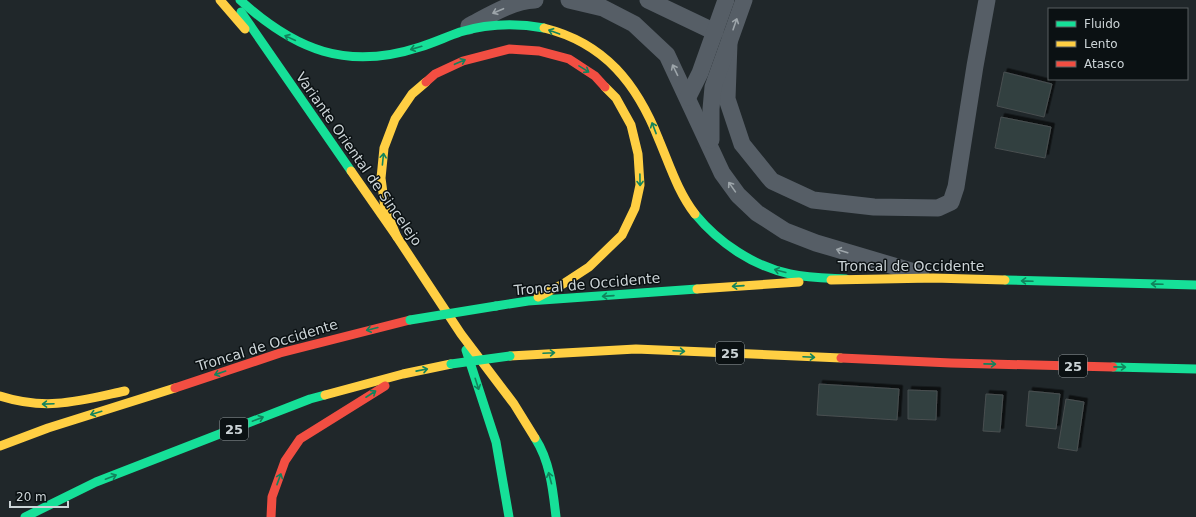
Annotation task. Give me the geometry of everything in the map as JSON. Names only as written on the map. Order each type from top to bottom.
[{"type":"highway","points":[[220,0],[277,64]]},
{"type":"highway","name":"Variante Oriental de Sincelejo","points":[[233,0],[397,237],[461,334]]},
{"type":"highway","points":[[240,0],[263,21],[283,35],[309,47],[335,55],[361,58],[388,55],[418,48],[470,30],[511,24],[545,28],[577,40],[613,65],[633,88],[652,122],[670,170],[689,206],[711,231],[740,253],[771,269],[799,276],[846,279]]},
{"type":"highway","points":[[397,237],[385,208],[381,178],[384,148],[395,119],[412,94],[436,74],[463,61],[509,49],[539,51],[569,59],[595,76],[616,98],[631,125],[638,154],[640,185],[635,208],[622,235],[589,267],[563,284],[528,301]]},
{"type":"highway","name":"Troncal de Occidente","points":[[0,446],[48,428],[280,353],[410,320],[528,301],[846,279],[933,278],[1196,285]]},
{"type":"highway","points":[[461,334],[496,442],[510,517]]},
{"type":"highway","points":[[461,334],[514,404],[540,445],[552,482],[556,517]]},
{"type":"highway","name":"25","points":[[25,517],[96,482],[310,399],[403,374],[451,364],[510,356],[636,349],[951,363],[1196,369]]},
{"type":"highway","points":[[271,517],[272,497],[285,461],[300,439],[403,374]]},
{"type":"highway","points":[[150,387],[197,381]]},
{"type":"highway","points":[[0,396],[11,400],[36,405],[65,404],[134,388]]},
{"type":"street","points":[[453,35],[496,11],[526,0],[536,0]]},
{"type":"street","points":[[569,0],[603,8],[634,24],[667,55],[722,173],[738,196],[757,214],[785,231],[816,243],[933,278]]},
{"type":"street","points":[[648,0],[714,32]]},
{"type":"street","points":[[688,98],[700,73],[726,0]]},
{"type":"street","points":[[713,151],[710,130],[710,109],[713,88],[744,0]]},
{"type":"street","points":[[729,43],[727,99],[742,144],[772,181],[813,200],[874,207],[938,208],[951,202],[956,187],[987,0]]},
{"type":"building","points":[[1004,72],[1052,84],[1044,117],[997,106]]},
{"type":"building","points":[[1001,117],[1051,127],[1045,158],[995,148]]},
{"type":"building","points":[[819,384],[899,389],[897,420],[817,415]]},
{"type":"building","points":[[908,390],[937,391],[936,420],[908,419]]},
{"type":"building","points":[[1029,391],[1060,394],[1056,429],[1026,426]]},
{"type":"building","points":[[986,394],[1003,395],[1000,432],[983,431]]},
{"type":"building","points":[[1066,399],[1084,402],[1077,451],[1058,448]]},
{"type":"traffic: fast","points":[[240,0],[281,32],[302,43],[323,51],[345,56],[369,57],[394,54],[425,45],[460,32],[481,27],[523,25],[544,28]]},
{"type":"traffic: fast","points":[[241,12],[351,171]]},
{"type":"traffic: fast","points":[[695,214],[704,225],[726,244],[763,265],[790,274],[818,278],[846,279]]},
{"type":"traffic: fast","points":[[1005,280],[1196,285]]},
{"type":"traffic: fast","points":[[496,306],[528,301],[697,289]]},
{"type":"traffic: fast","points":[[410,320],[496,306]]},
{"type":"traffic: fast","points":[[466,350],[496,442],[509,517]]},
{"type":"traffic: fast","points":[[451,364],[510,356]]},
{"type":"traffic: fast","points":[[1113,367],[1196,369]]},
{"type":"traffic: fast","points":[[25,517],[96,482],[310,399],[325,395]]},
{"type":"traffic: fast","points":[[535,438],[547,466],[552,486],[556,517]]},
{"type":"traffic: slow","points":[[220,0],[245,29]]},
{"type":"traffic: slow","points":[[544,28],[566,35],[585,44],[601,55],[629,84],[650,120],[679,188],[695,214]]},
{"type":"traffic: slow","points":[[397,237],[385,208],[381,178],[384,148],[395,119],[412,94],[426,82]]},
{"type":"traffic: slow","points":[[538,297],[563,284],[589,267],[622,235],[635,208],[640,185],[638,154],[631,125],[616,98],[605,87]]},
{"type":"traffic: slow","points":[[351,171],[397,237],[461,334],[514,404],[535,438]]},
{"type":"traffic: slow","points":[[831,280],[933,278],[1005,280]]},
{"type":"traffic: slow","points":[[697,289],[799,282]]},
{"type":"traffic: slow","points":[[510,356],[636,349],[841,358]]},
{"type":"traffic: slow","points":[[325,395],[403,374],[451,364]]},
{"type":"traffic: slow","points":[[0,446],[48,428],[175,388]]},
{"type":"traffic: slow","points":[[0,396],[17,401],[48,404],[78,401],[125,391]]},
{"type":"traffic: jam","points":[[426,82],[435,74],[463,61],[509,49],[539,51],[569,59],[595,76],[605,87]]},
{"type":"traffic: jam","points":[[175,388],[280,353],[410,320]]},
{"type":"traffic: jam","points":[[841,358],[951,363],[1113,367]]},
{"type":"traffic: jam","points":[[271,517],[272,497],[285,461],[300,439],[385,386]]}]
